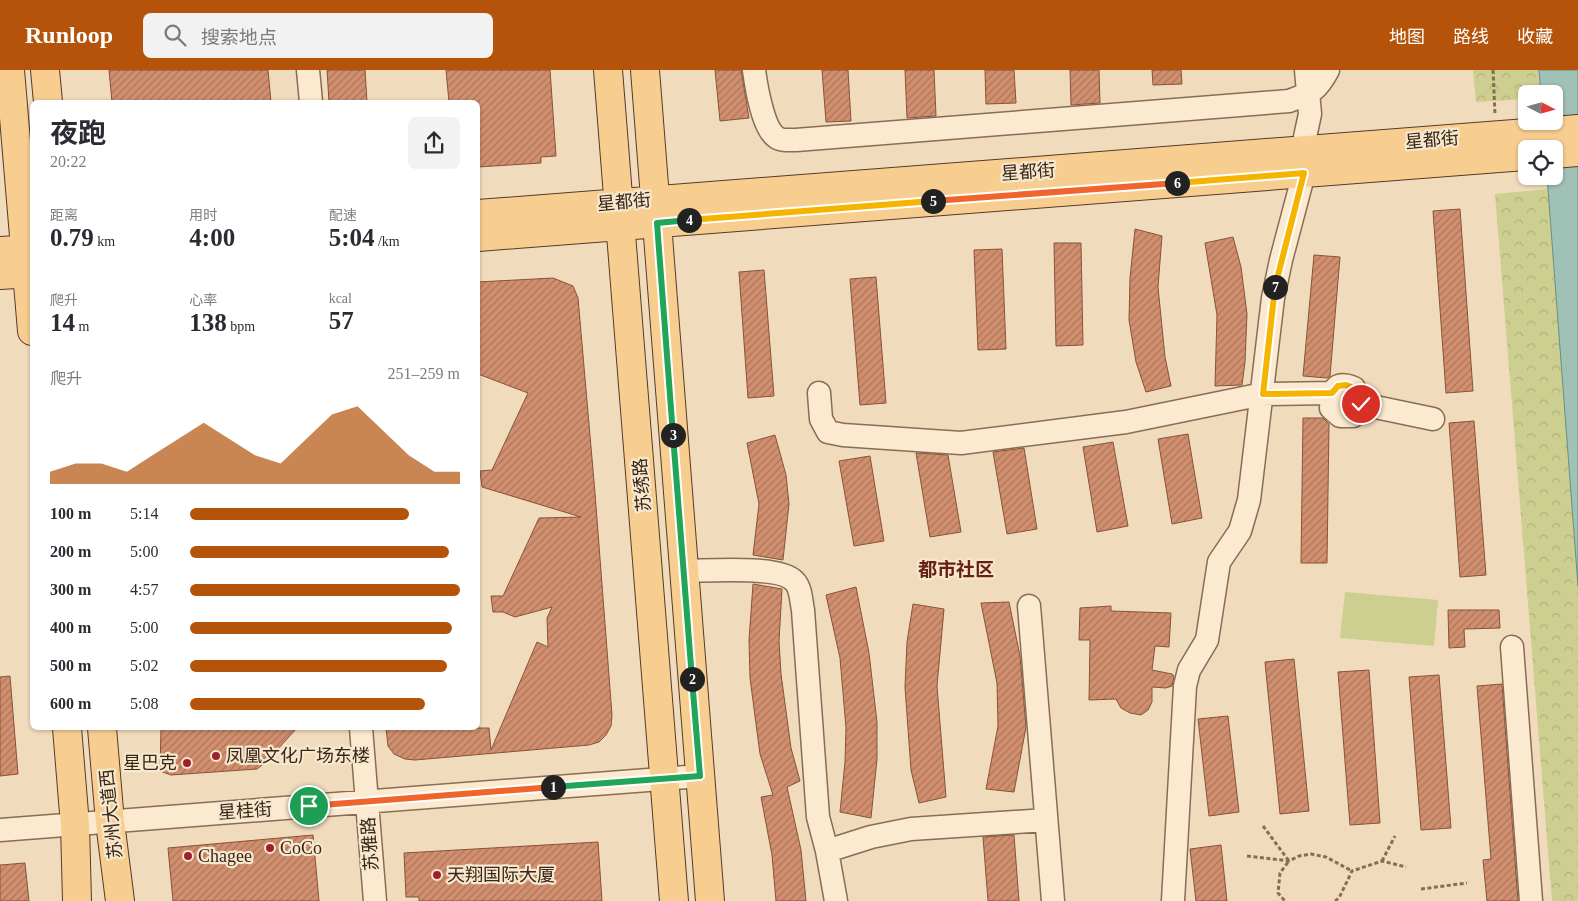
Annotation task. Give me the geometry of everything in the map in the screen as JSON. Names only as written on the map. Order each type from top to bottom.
[{"type":"main road","points":[[10,70],[24,259],[30,313]]},
{"type":"main road","points":[[45,70],[48,100]]},
{"type":"main road","name":"苏绣路","points":[[608,70],[674,901]]},
{"type":"main road","name":"苏绣路","points":[[645,70],[710,901]]},
{"type":"main road","name":"星都街","points":[[1303,162],[1497,135],[1578,129]]},
{"type":"main road","points":[[1563,153],[1578,152]]},
{"type":"main road","name":"星都街","points":[[480,214],[620,214],[1303,162],[1518,156]]},
{"type":"main road","name":"星都街","points":[[480,238],[620,214]]},
{"type":"main road","points":[[0,276],[24,259]]},
{"type":"main road","name":"苏州大道西","points":[[67,730],[75,825],[77,901]]},
{"type":"main road","name":"苏州大道西","points":[[102,730],[110,822],[120,901]]},
{"type":"street","points":[[308,70],[311,100]]},
{"type":"street","points":[[754,70],[759,97],[769,126],[776,138],[787,140],[1198,110],[1289,101],[1308,94],[1319,87],[1328,70]]},
{"type":"street","points":[[1173,901],[1185,686],[1189,670],[1207,640],[1214,578],[1219,562],[1234,542],[1244,518],[1251,486],[1276,283],[1303,162],[1310,114],[1306,70]]},
{"type":"street","points":[[819,393],[821,419],[828,432],[843,435],[961,443],[1126,422],[1263,394],[1332,393],[1338,386],[1346,385],[1354,388],[1361,404],[1433,419]]},
{"type":"street","points":[[684,572],[732,570],[764,572],[786,575],[796,583],[803,610],[818,817],[827,850],[836,901]]},
{"type":"street","points":[[1029,606],[1054,901]]},
{"type":"street","points":[[1512,647],[1531,901]]},
{"type":"street","name":"苏雅路","points":[[361,730],[375,901]]},
{"type":"street","name":"星桂街","points":[[0,830],[700,776]]},
{"type":"street","points":[[827,850],[871,837],[912,829],[1046,820]]},
{"type":"path","points":[[1494,70],[1493,100],[1497,135]]},
{"type":"path","points":[[1263,826],[1289,861]]},
{"type":"path","points":[[1382,861],[1395,836]]},
{"type":"path","points":[[1285,901],[1278,892],[1280,874],[1289,861],[1299,856],[1311,854],[1326,857],[1352,871]]},
{"type":"path","points":[[1247,856],[1289,861]]},
{"type":"path","points":[[1336,901],[1352,871],[1382,861],[1406,867]]},
{"type":"path","points":[[1421,889],[1467,883]]},
{"type":"green space","points":[[1473,70],[1539,70],[1540,85],[1518,85],[1518,99],[1476,102]]},
{"type":"green space","points":[[1548,189],[1578,586],[1578,901],[1552,901],[1495,194]]},
{"type":"green space","points":[[1345,592],[1438,600],[1434,646],[1340,638]]},
{"type":"water","points":[[1539,70],[1578,70],[1578,586],[1548,185],[1563,185],[1563,140],[1554,140],[1554,130],[1563,130],[1563,85],[1540,85]]},
{"type":"building","points":[[109,70],[268,70],[271,100],[112,100]]},
{"type":"building","points":[[327,70],[365,70],[367,100],[329,100]]},
{"type":"building","points":[[446,70],[550,70],[556,156],[541,157],[541,163],[480,167],[480,100],[449,100]]},
{"type":"building","points":[[715,70],[741,70],[749,118],[720,121]]},
{"type":"building","points":[[822,70],[848,70],[851,121],[826,122]]},
{"type":"building","points":[[905,70],[934,70],[936,116],[907,118]]},
{"type":"building","points":[[985,70],[1014,70],[1016,103],[986,104]]},
{"type":"building","points":[[1070,70],[1099,70],[1100,103],[1071,105]]},
{"type":"building","points":[[1152,70],[1181,70],[1182,84],[1153,85]]},
{"type":"building","points":[[1460,209],[1473,391],[1446,393],[1433,211]]},
{"type":"building","points":[[1135,229],[1162,236],[1158,287],[1165,357],[1171,386],[1146,392],[1136,362],[1129,320],[1130,278]]},
{"type":"building","points":[[1233,237],[1241,267],[1247,314],[1245,362],[1242,385],[1215,386],[1217,315],[1205,243]]},
{"type":"building","points":[[1054,243],[1081,243],[1083,345],[1056,346]]},
{"type":"building","points":[[1002,249],[1006,349],[978,350],[974,250]]},
{"type":"building","points":[[1314,255],[1340,257],[1330,376],[1327,378],[1303,376]]},
{"type":"building","points":[[764,270],[774,396],[748,398],[739,272]]},
{"type":"building","points":[[876,277],[886,403],[860,405],[850,279]]},
{"type":"building","points":[[553,278],[573,286],[578,298],[595,493],[612,715],[611,726],[599,742],[589,745],[415,760],[405,759],[394,754],[388,746],[386,730],[480,730],[480,728],[489,728],[491,750],[537,642],[548,647],[547,618],[552,607],[515,617],[503,612],[493,612],[491,596],[503,596],[539,518],[581,517],[482,487],[480,471],[492,470],[528,393],[480,375],[480,282]]},
{"type":"building","points":[[1303,418],[1323,418],[1329,424],[1327,563],[1301,563]]},
{"type":"building","points":[[1474,421],[1486,575],[1460,577],[1449,423]]},
{"type":"building","points":[[1188,434],[1202,518],[1172,524],[1158,439]]},
{"type":"building","points":[[775,435],[786,475],[789,504],[783,560],[753,555],[759,504],[747,443]]},
{"type":"building","points":[[1113,442],[1128,526],[1097,532],[1083,447]]},
{"type":"building","points":[[1024,448],[1037,529],[1007,534],[993,452]]},
{"type":"building","points":[[916,453],[948,455],[961,532],[930,537]]},
{"type":"building","points":[[870,456],[884,541],[854,546],[839,461]]},
{"type":"building","points":[[753,584],[782,589],[779,641],[781,674],[791,748],[800,781],[787,787],[801,850],[806,901],[776,901],[772,855],[761,797],[773,795],[760,754],[750,678],[749,640]]},
{"type":"building","points":[[856,587],[869,653],[877,722],[877,759],[871,818],[840,812],[846,728],[840,658],[826,595]]},
{"type":"building","points":[[1009,602],[1020,656],[1026,727],[1014,792],[986,789],[998,726],[997,683],[981,603]]},
{"type":"building","points":[[913,604],[944,609],[937,686],[946,797],[919,803],[911,770],[905,687],[907,642]]},
{"type":"building","points":[[1111,606],[1111,611],[1171,613],[1169,647],[1155,646],[1152,670],[1172,674],[1174,676],[1172,686],[1166,688],[1152,687],[1152,702],[1148,710],[1141,715],[1130,713],[1121,708],[1116,699],[1089,700],[1090,640],[1079,640],[1080,608]]},
{"type":"building","points":[[1448,610],[1499,610],[1500,628],[1464,629],[1465,647],[1449,648]]},
{"type":"building","points":[[1294,659],[1309,811],[1280,814],[1265,662]]},
{"type":"building","points":[[1369,670],[1380,823],[1350,825],[1338,672]]},
{"type":"building","points":[[1439,675],[1451,828],[1421,830],[1409,677]]},
{"type":"building","points":[[10,676],[18,774],[0,776],[0,677]]},
{"type":"building","points":[[1502,684],[1518,901],[1487,901],[1483,860],[1491,859],[1477,686]]},
{"type":"building","points":[[1228,716],[1239,812],[1209,816],[1198,719]]},
{"type":"building","name":"凤凰文化广场东楼","points":[[161,730],[295,730],[266,762],[257,769],[171,775],[160,771]]},
{"type":"building","points":[[313,835],[319,901],[173,901],[168,848]]},
{"type":"building","points":[[1014,835],[1019,901],[988,901],[983,837]]},
{"type":"building","points":[[598,842],[602,901],[419,901],[419,897],[406,897],[404,853]]},
{"type":"building","points":[[1221,845],[1227,901],[1196,901],[1190,849]]},
{"type":"building","points":[[25,863],[29,901],[0,901],[0,865]]},
{"type":"place","name":"凤凰文化广场东楼","points":[[216,756]]},
{"type":"place","name":"星巴克","points":[[187,763]]},
{"type":"place","name":"CoCo","points":[[270,848]]},
{"type":"place","name":"Chagee","points":[[188,856]]},
{"type":"place","name":"天翔国际大厦","points":[[437,875]]},
{"type":"district","name":"都市社区","points":[[956,569]]},
{"type":"route","points":[[309,806],[700,776],[657,223],[1304,173],[1273,298],[1263,394],[1332,393],[1338,386],[1346,385],[1354,388],[1361,404]]}]
